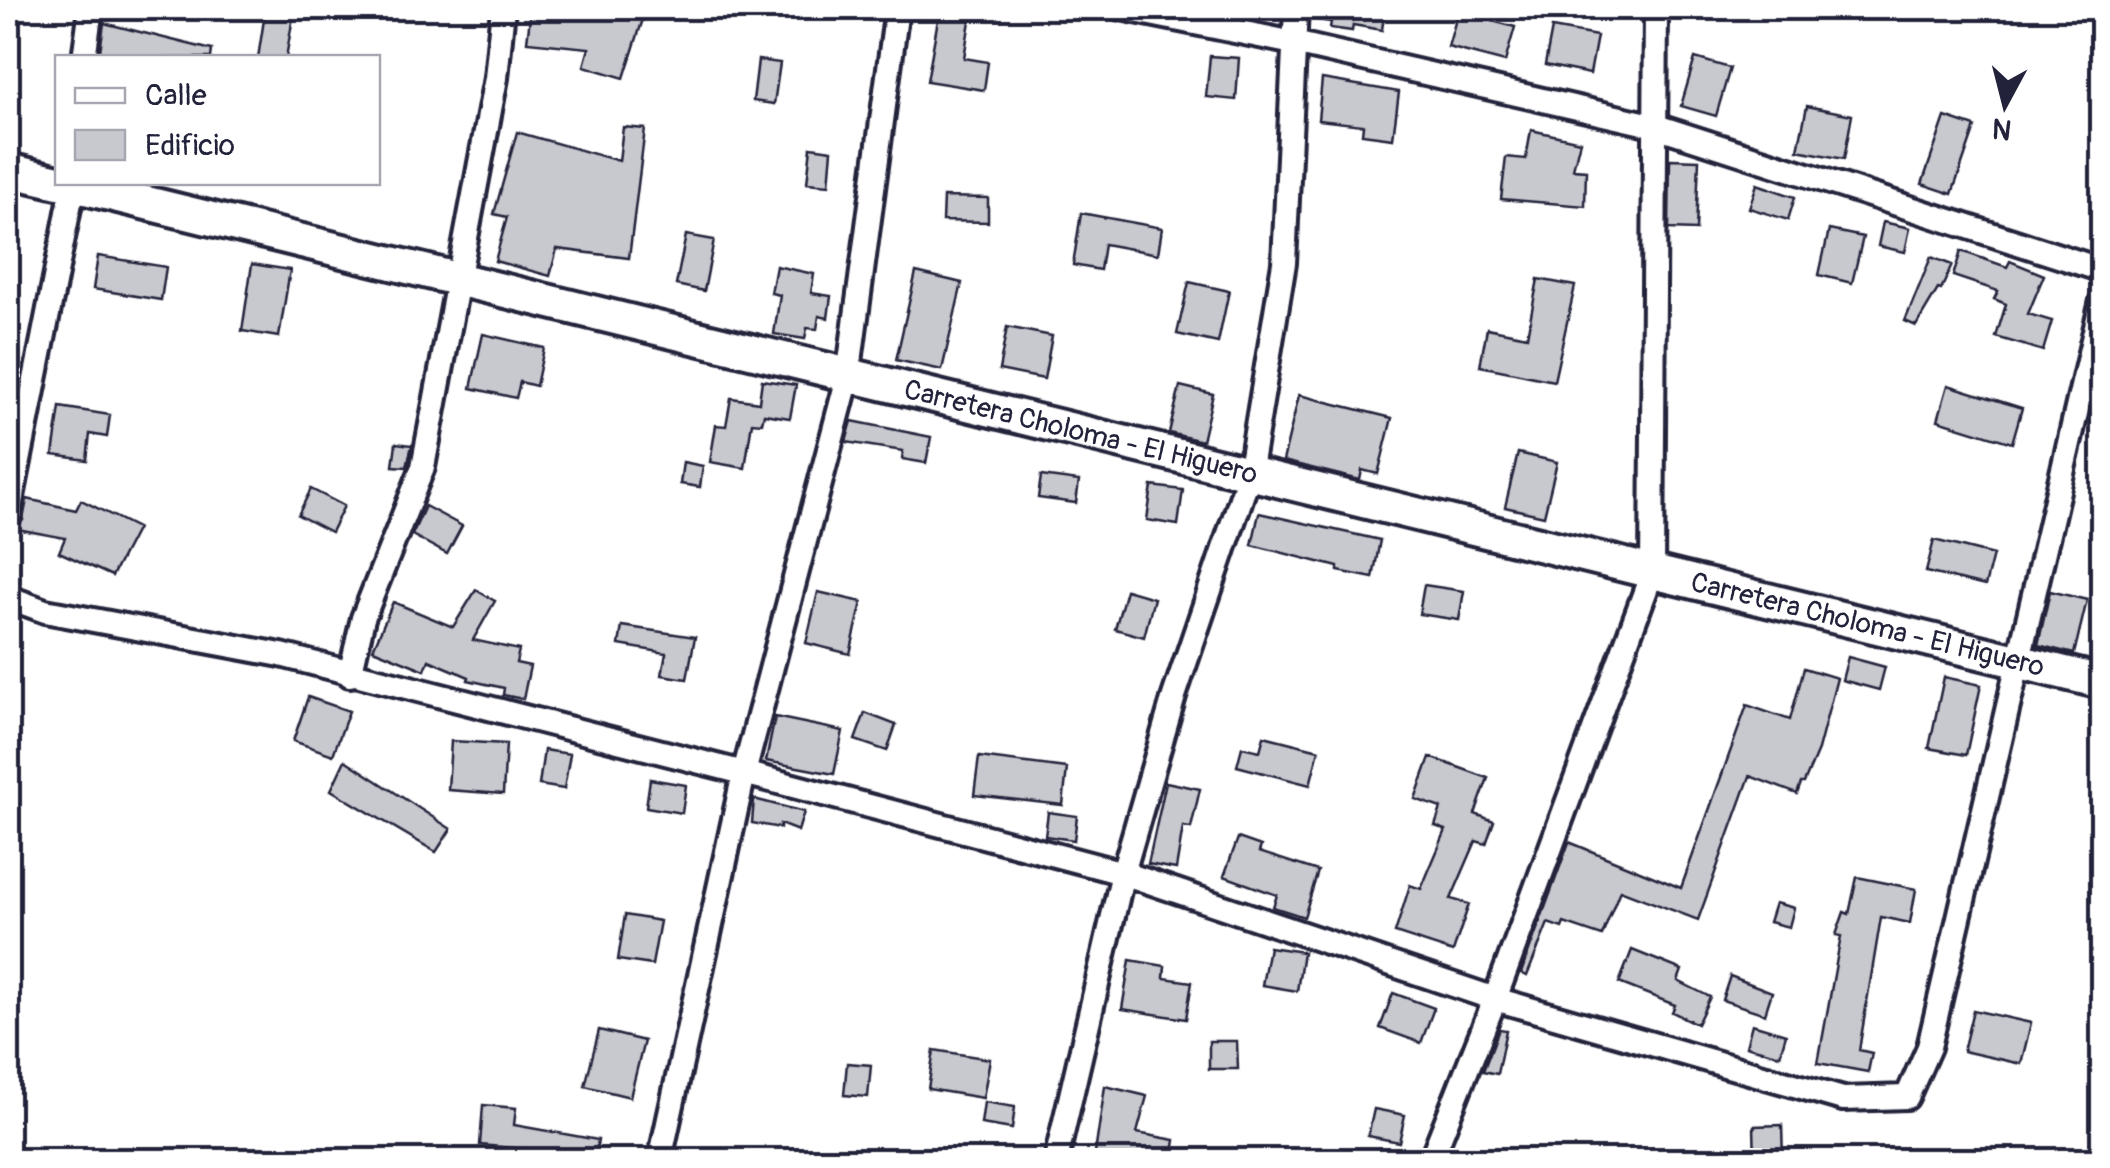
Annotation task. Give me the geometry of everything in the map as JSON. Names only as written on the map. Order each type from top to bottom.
[{"type":"street","points":[[84,55],[91,8]]},
{"type":"street","points":[[350,675],[363,618],[423,466],[496,78],[503,8]]},
{"type":"street","points":[[666,1157],[744,774],[848,377],[897,8]]},
{"type":"street","points":[[1122,8],[1656,126],[2102,270]]},
{"type":"street","points":[[1056,1160],[1123,873],[1174,696],[1249,475],[1284,263],[1296,8]]},
{"type":"street","points":[[1431,1160],[1652,573],[1656,8]]},
{"type":"street","name":"Carretera Choloma - El Higuero","points":[[8,170],[55,181]]},
{"type":"street","points":[[8,517],[66,185]]},
{"type":"street","name":"Carretera Choloma - El Higuero","points":[[74,185],[2102,682]]},
{"type":"street","points":[[8,592],[10,598],[44,610],[281,655],[1123,873],[1495,998],[1843,1099],[1908,1097],[1930,1046],[2102,302]]},
{"type":"building","points":[[531,8],[617,8],[644,16],[624,78],[584,66],[589,48],[527,42]]},
{"type":"building","points":[[940,8],[972,8],[964,58],[988,62],[984,90],[927,81]]},
{"type":"building","points":[[1318,8],[1385,8],[1382,30],[1353,25],[1352,31],[1330,28],[1331,22],[1317,20]]},
{"type":"building","points":[[1458,12],[1515,27],[1505,62],[1448,47]]},
{"type":"building","points":[[265,13],[293,17],[287,55],[258,55]]},
{"type":"building","points":[[104,23],[212,50],[211,55],[99,55]]},
{"type":"building","points":[[1552,28],[1597,36],[1590,74],[1545,65]]},
{"type":"building","points":[[1210,56],[1239,58],[1236,100],[1206,97]]},
{"type":"building","points":[[1695,58],[1730,68],[1716,116],[1681,106]]},
{"type":"building","points":[[758,60],[780,63],[774,104],[753,101]]},
{"type":"building","points":[[1322,79],[1399,92],[1393,138],[1362,134],[1363,125],[1318,120]]},
{"type":"building","points":[[1807,106],[1852,115],[1844,159],[1798,150]]},
{"type":"building","points":[[1945,117],[1975,127],[1952,194],[1922,184]]},
{"type":"building","points":[[623,127],[645,129],[629,258],[557,249],[550,276],[495,261],[507,217],[494,214],[517,132],[619,161]]},
{"type":"building","points":[[1531,130],[1580,141],[1573,169],[1586,170],[1585,206],[1501,199],[1506,157],[1526,159]]},
{"type":"building","points":[[811,147],[832,150],[829,185],[807,183]]},
{"type":"building","points":[[1670,159],[1699,160],[1696,230],[1669,229]]},
{"type":"building","points":[[1757,184],[1795,197],[1788,220],[1749,208]]},
{"type":"building","points":[[943,197],[988,198],[988,222],[942,221]]},
{"type":"building","points":[[1081,213],[1162,228],[1158,254],[1104,244],[1100,270],[1073,265]]},
{"type":"building","points":[[1883,222],[1910,228],[1905,252],[1878,246]]},
{"type":"building","points":[[1829,230],[1863,237],[1852,283],[1819,275]]},
{"type":"building","points":[[686,235],[714,240],[704,291],[676,285]]},
{"type":"building","points":[[1961,251],[2007,267],[2010,261],[2044,275],[2028,314],[2052,321],[2043,351],[1996,337],[2006,304],[1994,299],[1998,291],[1953,276]]},
{"type":"building","points":[[98,256],[166,267],[161,300],[93,289]]},
{"type":"building","points":[[1931,257],[1952,265],[1941,290],[1938,289],[1916,326],[1905,321]]},
{"type":"building","points":[[252,264],[290,270],[279,337],[242,331]]},
{"type":"building","points":[[776,266],[814,274],[811,293],[831,296],[828,318],[819,316],[817,329],[807,328],[805,339],[774,334],[780,295],[771,293]]},
{"type":"building","points":[[916,272],[962,283],[942,370],[896,360]]},
{"type":"building","points":[[1538,279],[1575,286],[1554,381],[1480,366],[1487,328],[1527,336]]},
{"type":"building","points":[[1189,282],[1229,291],[1218,343],[1177,334]]},
{"type":"building","points":[[1007,327],[1052,336],[1044,379],[999,370]]},
{"type":"building","points":[[483,334],[544,348],[536,386],[520,382],[516,398],[471,388]]},
{"type":"building","points":[[762,380],[796,385],[790,418],[764,414],[762,423],[752,422],[745,468],[710,462],[716,425],[726,426],[731,398],[759,402]]},
{"type":"building","points":[[1948,385],[2022,408],[2012,443],[1938,420]]},
{"type":"building","points":[[1180,386],[1213,394],[1202,441],[1169,433]]},
{"type":"building","points":[[1299,395],[1392,418],[1378,474],[1362,470],[1360,480],[1283,461]]},
{"type":"building","points":[[60,407],[110,415],[107,437],[90,434],[87,460],[53,455]]},
{"type":"building","points":[[852,421],[931,437],[926,463],[902,459],[903,451],[846,442]]},
{"type":"building","points":[[396,443],[412,445],[407,467],[393,466]]},
{"type":"building","points":[[1518,453],[1557,462],[1544,516],[1505,507]]},
{"type":"building","points":[[683,462],[703,466],[700,487],[680,484]]},
{"type":"building","points":[[1041,476],[1079,481],[1076,503],[1038,498]]},
{"type":"building","points":[[1152,486],[1183,490],[1178,525],[1147,520]]},
{"type":"building","points":[[311,489],[344,506],[331,532],[298,515]]},
{"type":"building","points":[[27,499],[76,510],[81,500],[137,528],[112,576],[59,552],[65,538],[17,529]]},
{"type":"building","points":[[425,506],[462,526],[447,554],[412,535]]},
{"type":"building","points":[[1259,513],[1380,540],[1373,578],[1252,545]]},
{"type":"building","points":[[1934,540],[1993,555],[1985,586],[1926,572]]},
{"type":"building","points":[[1424,585],[1464,591],[1459,620],[1419,614]]},
{"type":"building","points":[[476,590],[495,601],[473,640],[519,650],[516,663],[530,666],[523,699],[503,695],[504,688],[468,680],[469,677],[429,660],[425,670],[373,649],[393,602],[453,627]]},
{"type":"building","points":[[1126,590],[1154,598],[1144,637],[1115,629]]},
{"type":"building","points":[[2050,591],[2087,600],[2074,654],[2038,645]]},
{"type":"building","points":[[818,592],[862,602],[850,654],[806,643]]},
{"type":"building","points":[[622,626],[695,637],[687,679],[662,675],[666,653],[619,645]]},
{"type":"building","points":[[1848,657],[1885,667],[1879,690],[1842,680]]},
{"type":"building","points":[[1804,668],[1837,678],[1818,750],[1797,794],[1750,776],[1698,920],[1620,890],[1602,936],[1564,923],[1562,928],[1548,923],[1527,976],[1521,973],[1569,842],[1681,888],[1747,705],[1790,720]]},
{"type":"building","points":[[1944,677],[1981,685],[1966,755],[1929,748]]},
{"type":"building","points":[[308,697],[349,711],[333,755],[293,741]]},
{"type":"building","points":[[865,713],[896,725],[887,751],[855,740]]},
{"type":"building","points":[[775,717],[843,731],[834,774],[766,761]]},
{"type":"building","points":[[1264,736],[1319,750],[1310,785],[1237,766],[1242,747],[1260,751]]},
{"type":"building","points":[[451,741],[506,744],[503,794],[448,790]]},
{"type":"building","points":[[544,750],[570,754],[564,789],[539,785]]},
{"type":"building","points":[[979,757],[1067,768],[1063,805],[974,795]]},
{"type":"building","points":[[1430,757],[1488,778],[1475,814],[1494,821],[1486,844],[1476,841],[1451,899],[1469,904],[1453,952],[1395,933],[1410,885],[1421,889],[1446,830],[1435,826],[1441,808],[1415,799]]},
{"type":"building","points":[[345,760],[451,829],[436,852],[331,790]]},
{"type":"building","points":[[650,779],[686,785],[682,813],[646,807]]},
{"type":"building","points":[[1166,782],[1200,789],[1191,828],[1183,827],[1176,869],[1148,864]]},
{"type":"building","points":[[754,799],[804,812],[798,831],[780,824],[780,828],[752,823]]},
{"type":"building","points":[[1048,812],[1077,816],[1074,840],[1045,836]]},
{"type":"building","points":[[1238,838],[1261,846],[1259,852],[1318,871],[1304,917],[1273,907],[1277,895],[1224,876]]},
{"type":"building","points":[[1857,877],[1916,889],[1910,923],[1881,917],[1859,1050],[1872,1053],[1868,1072],[1818,1063],[1841,936],[1836,935],[1844,912],[1849,914]]},
{"type":"building","points":[[1775,903],[1794,908],[1789,927],[1769,922]]},
{"type":"building","points":[[625,915],[660,921],[652,965],[618,960]]},
{"type":"building","points":[[1269,947],[1303,952],[1297,991],[1262,985]]},
{"type":"building","points":[[1632,950],[1682,970],[1678,981],[1710,997],[1697,1024],[1672,1012],[1675,1005],[1619,983]]},
{"type":"building","points":[[1130,960],[1165,966],[1164,978],[1192,982],[1186,1019],[1122,1009]]},
{"type":"building","points":[[1730,976],[1772,992],[1765,1014],[1722,1000]]},
{"type":"building","points":[[1393,993],[1434,1008],[1421,1043],[1380,1028]]},
{"type":"building","points":[[1973,1010],[2031,1023],[2021,1064],[1963,1051]]},
{"type":"building","points":[[1752,1024],[1786,1034],[1780,1055],[1746,1046]]},
{"type":"building","points":[[1499,1029],[1506,1030],[1497,1074],[1483,1071]]},
{"type":"building","points":[[599,1030],[644,1041],[630,1097],[585,1086]]},
{"type":"building","points":[[1209,1041],[1237,1041],[1238,1069],[1209,1069]]},
{"type":"building","points":[[934,1050],[990,1059],[983,1098],[928,1089]]},
{"type":"building","points":[[847,1063],[871,1065],[868,1097],[844,1095]]},
{"type":"building","points":[[1105,1086],[1147,1096],[1137,1133],[1175,1140],[1172,1160],[1094,1160]]},
{"type":"building","points":[[984,1102],[1015,1107],[1012,1129],[981,1124]]},
{"type":"building","points":[[483,1105],[516,1108],[514,1125],[598,1140],[594,1160],[532,1160],[533,1150],[480,1145]]},
{"type":"building","points":[[1374,1109],[1405,1115],[1399,1142],[1368,1136]]},
{"type":"building","points":[[1782,1125],[1783,1160],[1755,1160],[1754,1126]]}]
